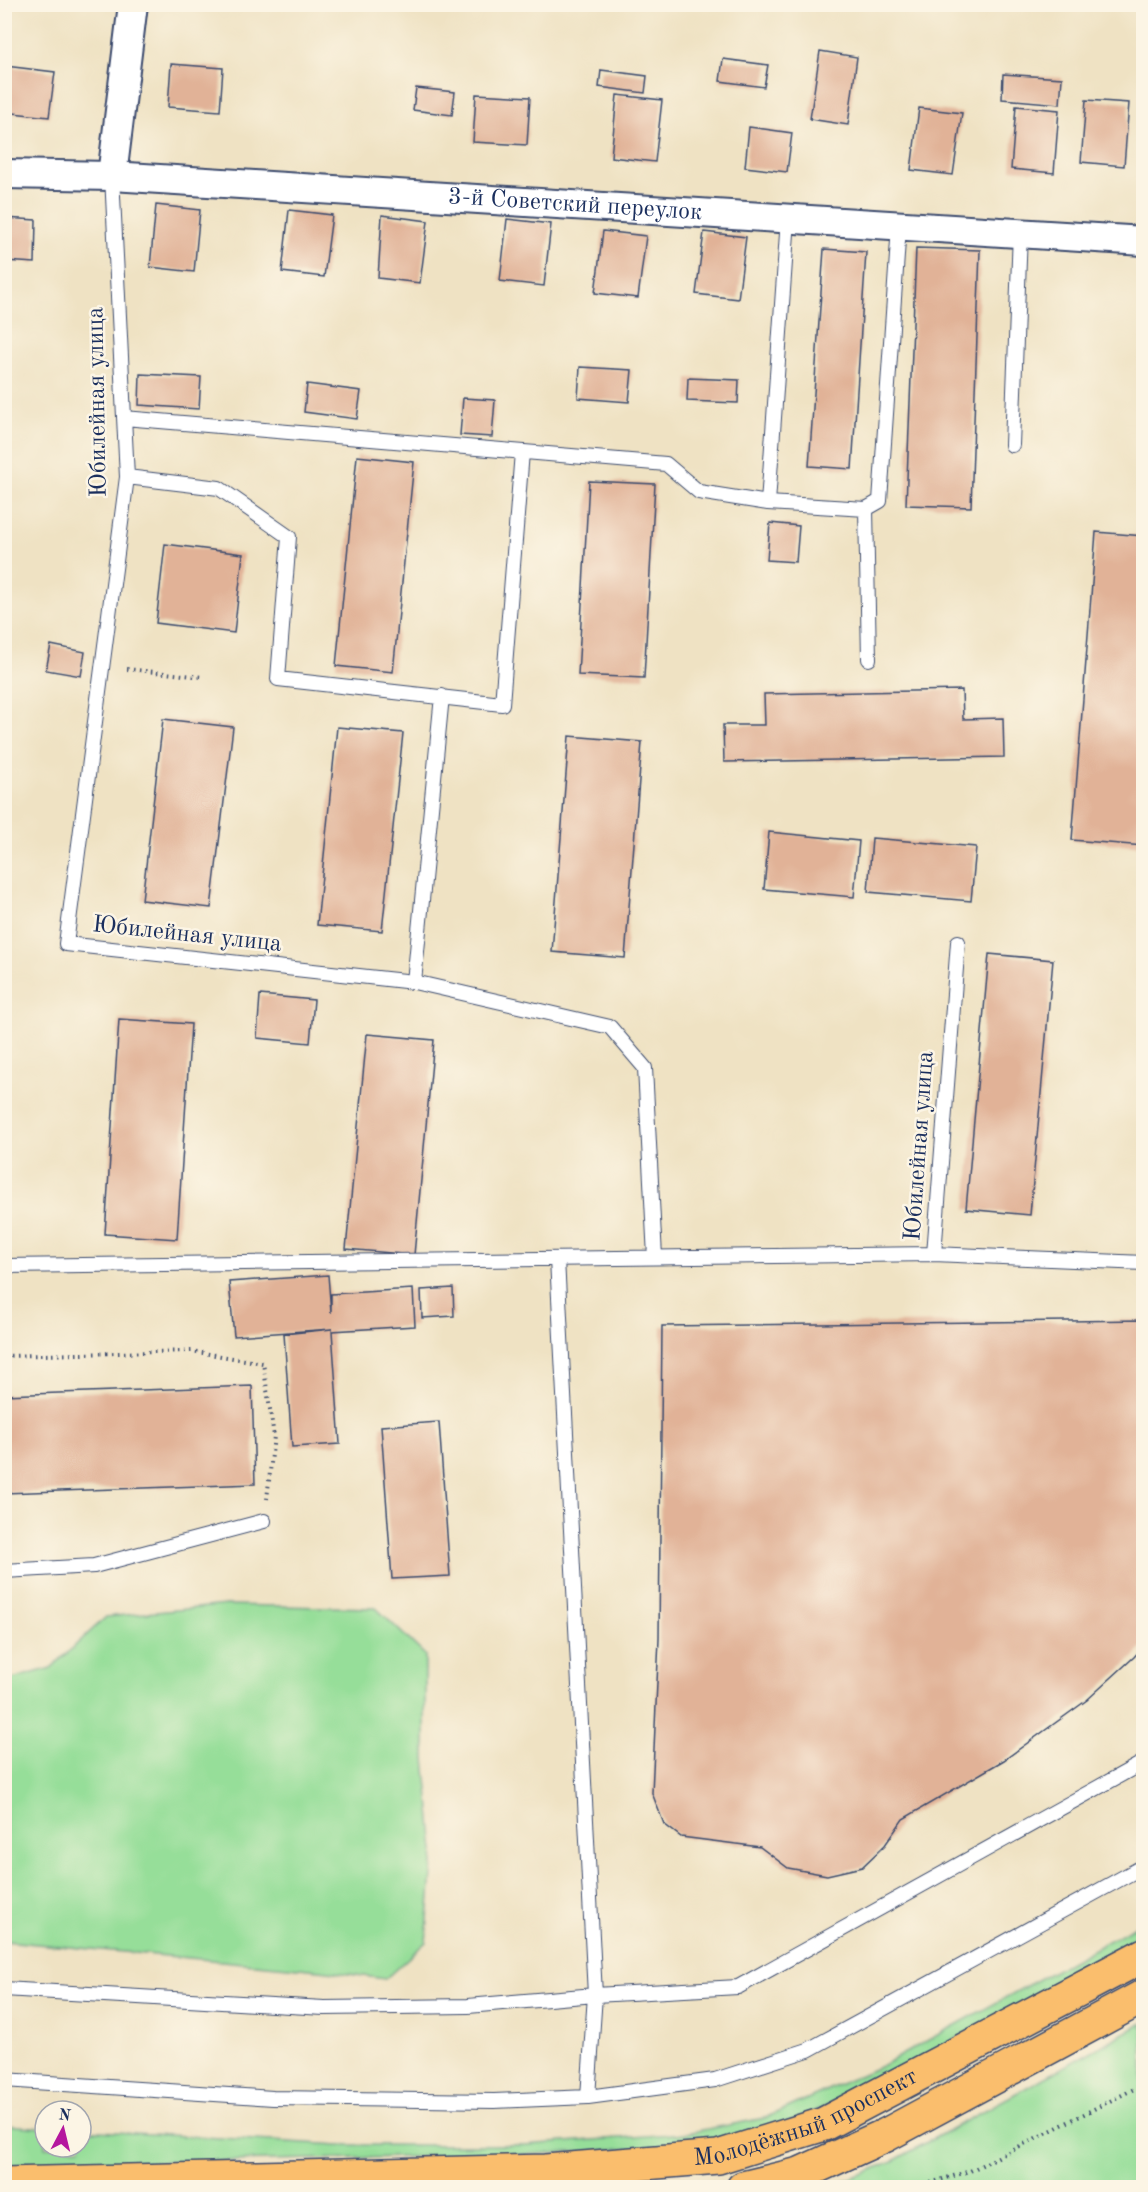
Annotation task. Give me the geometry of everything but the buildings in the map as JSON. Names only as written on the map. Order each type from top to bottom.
[{"type":"main road","name":"Молодёжный проспект","points":[[4,2184],[546,2171],[718,2157],[824,2124],[1143,1955]]},
{"type":"main road","name":"Молодёжный проспект","points":[[743,2187],[800,2174],[886,2135],[1143,1996]]},
{"type":"street","points":[[112,176],[133,4]]},
{"type":"street","name":"3-й Советский переулок","points":[[4,174],[112,176],[1143,241]]},
{"type":"lane","name":"Юбилейная улица","points":[[112,176],[127,477],[66,944],[414,982],[610,1027],[645,1068],[655,1257]]},
{"type":"lane","points":[[768,503],[788,219]]},
{"type":"lane","points":[[124,418],[666,464],[699,492],[768,503],[866,509],[880,501],[899,226]]},
{"type":"lane","points":[[1012,445],[1020,234]]},
{"type":"lane","points":[[127,477],[219,488],[289,537],[278,679],[502,704],[522,452]]},
{"type":"lane","points":[[866,509],[869,659]]},
{"type":"lane","points":[[414,982],[442,696]]},
{"type":"lane","name":"Юбилейная улица","points":[[4,1266],[934,1254],[958,942]]},
{"type":"lane","points":[[934,1254],[1143,1263]]},
{"type":"lane","points":[[557,1259],[595,1995],[588,2097]]},
{"type":"lane","points":[[4,1571],[94,1566],[264,1521]]},
{"type":"lane","points":[[4,1989],[324,2008],[468,2006],[595,1995],[738,1987],[1143,1762]]},
{"type":"lane","points":[[4,2080],[273,2098],[494,2101],[588,2097],[715,2080],[808,2050],[1143,1866]]},
{"type":"path","points":[[102,667],[203,678]]},
{"type":"path","points":[[4,1356],[192,1351],[263,1363],[274,1436],[264,1521]]},
{"type":"path","points":[[913,2187],[970,2171],[1143,2084]]},
{"type":"green space","points":[[227,1605],[376,1608],[425,1655],[425,1758],[434,1851],[426,1942],[385,1979],[320,1970],[5,1941],[5,1681],[51,1668],[106,1617]]},
{"type":"green space","points":[[1143,1922],[1143,1939],[844,2099],[794,2120],[753,2133],[673,2146],[533,2154],[5,2166],[4,2125],[33,2127],[33,2159],[93,2159],[93,2131],[340,2145],[525,2145],[687,2133],[765,2118],[883,2065]]},
{"type":"green space","points":[[1143,2023],[1143,2187],[830,2187],[895,2160]]}]
